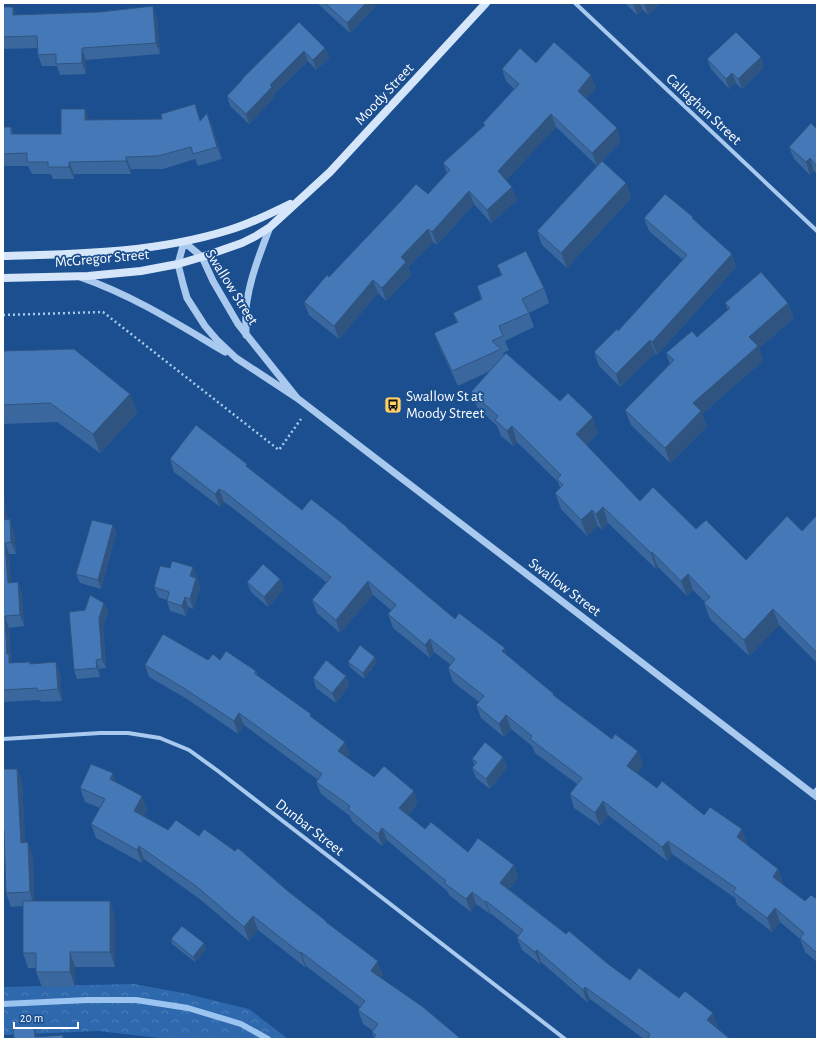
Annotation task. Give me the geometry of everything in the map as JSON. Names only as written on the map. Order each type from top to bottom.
[{"type":"main road","name":"Moody Street","points":[[202,257],[242,243],[270,227],[330,172],[486,3]]},
{"type":"main road","name":"Moody Street","points":[[184,242],[247,224],[298,200]]},
{"type":"main road","name":"McGregor Street","points":[[3,256],[77,254],[124,250],[184,242]]},
{"type":"main road","name":"McGregor Street","points":[[3,278],[77,276],[141,271],[178,264],[202,257]]},
{"type":"street","name":"Callaghan Street","points":[[575,3],[817,232]]},
{"type":"street","points":[[246,335],[246,312],[249,289],[270,227]]},
{"type":"street","name":"Swallow Street","points":[[297,398],[246,335],[228,309],[202,257],[184,242],[178,264],[188,298],[195,311],[217,340],[236,358],[297,398],[815,793]]},
{"type":"street","points":[[77,276],[108,287],[152,309],[236,358]]},
{"type":"street","name":"Dunbar Street","points":[[3,739],[100,733],[128,733],[160,738],[189,750],[565,1039]]},
{"type":"path","points":[[3,315],[103,312],[279,450],[309,408]]},
{"type":"green space","points":[[134,984],[183,993],[249,1009],[288,1039],[168,1039],[98,1031],[3,1035],[3,987]]},
{"type":"building","points":[[325,3],[366,3],[347,23]]},
{"type":"building","points":[[153,6],[156,43],[82,48],[82,63],[56,64],[56,54],[38,55],[37,36],[3,37],[3,7],[13,7],[13,15],[100,12]]},
{"type":"building","points":[[299,22],[325,48],[313,60],[304,51],[270,85],[272,87],[246,114],[227,96]]},
{"type":"building","points":[[736,32],[761,57],[738,79],[732,73],[726,79],[707,59]]},
{"type":"building","points":[[554,42],[591,75],[578,91],[617,128],[592,153],[551,114],[498,171],[512,187],[487,210],[469,191],[432,232],[428,229],[401,257],[406,262],[382,288],[373,280],[334,326],[304,302],[327,275],[329,277],[416,184],[428,194],[450,170],[443,163],[485,125],[483,123],[519,84],[502,69],[520,48],[536,63]]},
{"type":"building","points":[[195,104],[200,121],[207,113],[217,147],[193,154],[191,147],[158,156],[126,157],[126,161],[69,162],[69,167],[48,167],[48,162],[27,162],[27,153],[3,154],[3,127],[11,127],[11,134],[61,134],[61,109],[85,109],[85,120],[162,119],[161,114]]},
{"type":"building","points":[[811,123],[817,129],[817,166],[810,158],[806,162],[789,147]]},
{"type":"building","points":[[602,161],[626,183],[561,253],[537,231]]},
{"type":"building","points":[[665,194],[693,217],[692,218],[732,254],[652,342],[650,340],[616,374],[594,352],[617,329],[618,331],[687,255],[644,218]]},
{"type":"building","points":[[526,251],[544,288],[522,299],[529,313],[499,326],[503,336],[492,341],[501,349],[452,371],[434,333],[458,322],[453,313],[482,299],[477,286],[502,275],[497,265]]},
{"type":"building","points":[[761,272],[788,303],[749,337],[758,346],[693,403],[701,411],[665,448],[625,410],[674,360],[666,353],[692,331],[697,337],[730,308],[725,303]]},
{"type":"building","points":[[74,349],[130,394],[93,434],[50,403],[3,405],[3,351]]},
{"type":"building","points":[[506,353],[560,401],[568,393],[593,417],[576,434],[640,501],[653,487],[696,529],[706,520],[746,560],[787,516],[802,531],[817,515],[817,653],[773,609],[744,640],[704,603],[710,597],[688,574],[681,581],[603,507],[596,514],[592,510],[581,520],[555,493],[563,485],[557,479],[561,475],[512,426],[507,431],[495,420],[498,416],[471,392]]},
{"type":"building","points":[[196,425],[247,464],[246,466],[302,510],[311,499],[347,527],[455,619],[459,613],[505,648],[502,651],[554,694],[553,695],[612,739],[615,734],[638,751],[627,766],[657,788],[662,781],[704,815],[710,807],[742,829],[737,837],[778,869],[773,877],[805,901],[811,895],[817,899],[817,953],[800,938],[804,933],[775,908],[767,918],[733,892],[736,888],[668,841],[662,847],[603,801],[595,813],[570,794],[582,778],[530,739],[532,736],[506,715],[499,724],[476,705],[484,696],[448,668],[455,659],[430,639],[425,645],[388,614],[396,605],[368,581],[336,620],[312,600],[331,577],[225,492],[219,489],[215,494],[170,459]]},
{"type":"building","points":[[3,511],[4,520],[10,519],[11,542],[5,543],[8,583],[18,582],[20,615],[5,616],[7,654],[9,654],[9,663],[30,662],[30,664],[56,662],[58,689],[37,691],[37,688],[3,690]]},
{"type":"building","points":[[92,520],[113,525],[98,580],[76,574]]},
{"type":"building","points":[[172,561],[193,567],[190,576],[196,578],[190,599],[185,597],[182,606],[167,601],[169,592],[154,587],[160,566],[170,568]]},
{"type":"building","points":[[263,564],[280,579],[264,597],[247,582]]},
{"type":"building","points":[[90,595],[104,603],[99,618],[102,659],[96,660],[97,668],[74,670],[69,612],[85,610]]},
{"type":"building","points":[[163,634],[208,660],[213,654],[220,660],[226,651],[256,671],[254,673],[311,714],[310,716],[345,742],[338,751],[374,777],[384,766],[414,791],[399,808],[425,829],[431,822],[468,852],[478,838],[514,865],[500,883],[566,934],[569,931],[608,964],[630,980],[639,968],[679,998],[685,991],[713,1013],[707,1020],[730,1039],[650,1039],[648,1037],[650,1034],[585,987],[583,990],[537,950],[535,952],[517,938],[523,930],[486,901],[485,902],[472,892],[466,899],[444,883],[446,881],[382,828],[378,834],[348,809],[350,806],[316,782],[322,774],[239,713],[234,721],[145,665]]},
{"type":"building","points":[[360,645],[375,657],[363,673],[348,662]]},
{"type":"building","points":[[326,660],[346,676],[332,693],[313,678]]},
{"type":"building","points":[[485,742],[503,757],[486,779],[472,768],[477,762],[472,759]]},
{"type":"building","points":[[91,764],[113,773],[110,779],[142,796],[134,811],[168,830],[176,820],[199,836],[204,829],[235,851],[238,848],[326,922],[378,961],[371,971],[423,1007],[461,1039],[373,1039],[376,1035],[372,1032],[378,1024],[358,1010],[365,1001],[301,952],[300,953],[253,916],[244,927],[196,886],[139,846],[137,850],[91,824],[105,799],[80,788]]},
{"type":"building","points":[[3,769],[17,769],[21,843],[28,842],[30,892],[6,893],[3,830]]},
{"type":"building","points":[[23,901],[110,901],[110,952],[70,952],[70,972],[36,972],[36,953],[23,953]]},
{"type":"building","points":[[182,926],[204,943],[193,957],[171,939]]},
{"type":"building","points":[[34,1027],[35,1037],[63,1035],[63,1039],[14,1039],[13,1029]]},
{"type":"waterway","points":[[3,1004],[87,1000],[136,1000],[188,1008],[241,1024],[268,1039]]},
{"type":"place","name":"Swallow St at Moody Street","points":[[393,405]]}]
